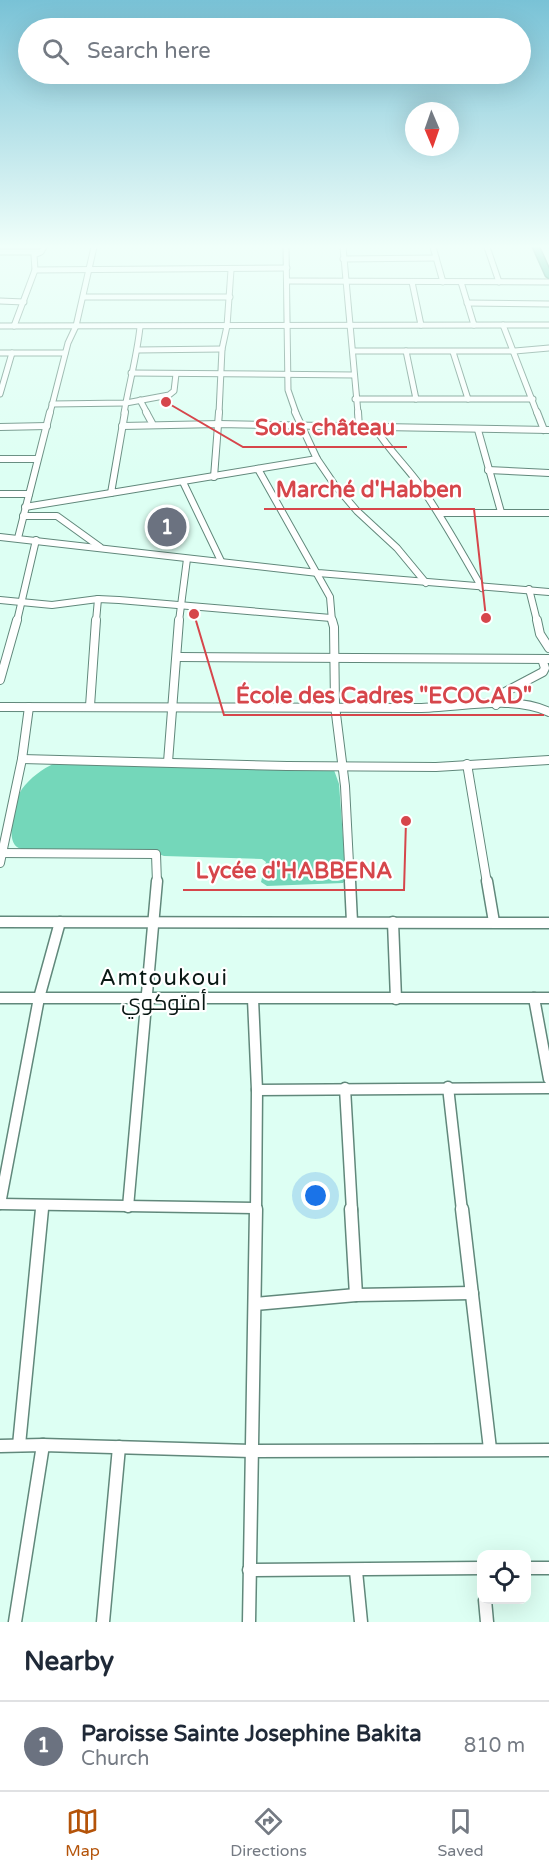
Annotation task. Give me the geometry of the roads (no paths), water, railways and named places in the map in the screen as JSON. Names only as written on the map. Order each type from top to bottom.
[{"type":"street","points":[[18,538],[65,353],[77,323]]},
{"type":"street","points":[[214,477],[222,349],[227,323]]},
{"type":"street","points":[[287,325],[288,390],[301,427],[317,459],[357,512],[398,548],[426,583]]},
{"type":"street","points":[[350,325],[358,428]]},
{"type":"street","points":[[122,426],[219,424],[376,429],[546,430],[503,325]]},
{"type":"street","points":[[0,326],[549,325]]},
{"type":"street","points":[[111,494],[131,373],[138,350],[140,327]]},
{"type":"street","points":[[353,351],[515,351],[549,348]]},
{"type":"street","points":[[138,350],[222,349]]},
{"type":"street","points":[[406,351],[416,399]]},
{"type":"street","points":[[453,351],[468,399]]},
{"type":"street","points":[[0,353],[65,353]]},
{"type":"street","points":[[0,394],[12,353]]},
{"type":"street","points":[[131,373],[222,374]]},
{"type":"street","points":[[131,373],[354,375]]},
{"type":"street","points":[[52,404],[126,403],[173,394],[176,374]]},
{"type":"street","points":[[356,399],[533,399]]},
{"type":"street","points":[[140,400],[152,423]]},
{"type":"street","points":[[0,427],[47,426]]},
{"type":"street","points":[[376,429],[388,449],[408,469],[439,513],[482,588]]},
{"type":"street","points":[[478,430],[501,512]]},
{"type":"street","points":[[0,459],[37,459]]},
{"type":"street","points":[[25,507],[317,459]]},
{"type":"street","points":[[258,469],[330,597],[334,627],[336,706],[352,922]]},
{"type":"street","points":[[488,470],[549,473]]},
{"type":"street","points":[[183,482],[221,561]]},
{"type":"street","points":[[0,494],[29,494]]},
{"type":"street","points":[[439,513],[549,513]]},
{"type":"street","points":[[23,516],[57,516],[101,548]]},
{"type":"street","points":[[0,537],[318,573],[549,592]]},
{"type":"street","points":[[0,680],[10,652],[36,540]]},
{"type":"street","points":[[168,762],[178,657],[180,605],[187,559]]},
{"type":"street","points":[[529,589],[540,634],[549,648]]},
{"type":"street","points":[[0,600],[52,605],[98,599],[331,618]]},
{"type":"street","points":[[90,706],[98,599]]},
{"type":"street","points":[[0,652],[10,652]]},
{"type":"street","points":[[178,657],[546,659],[543,672],[505,692],[496,705]]},
{"type":"street","points":[[0,707],[427,708],[496,705],[547,709]]},
{"type":"street","points":[[29,707],[22,759],[1,857],[156,854],[158,863],[155,923],[128,1207]]},
{"type":"street","points":[[22,759],[436,767],[549,760]]},
{"type":"street","points":[[467,764],[494,922]]},
{"type":"street","points":[[0,922],[549,922]]},
{"type":"street","points":[[60,922],[39,998],[0,1204],[254,1208]]},
{"type":"street","points":[[393,922],[396,999]]},
{"type":"street","points":[[0,998],[549,998]]},
{"type":"street","points":[[534,998],[549,1079]]},
{"type":"street","points":[[249,1622],[257,1090],[253,999]]},
{"type":"street","points":[[345,1088],[356,1294]]},
{"type":"street","points":[[448,1088],[490,1449]]},
{"type":"street","points":[[257,1090],[549,1088]]},
{"type":"street","points":[[18,1445],[42,1206]]},
{"type":"street","points":[[255,1304],[356,1294],[472,1293]]},
{"type":"street","points":[[15,1622],[43,1445]]},
{"type":"street","points":[[0,1446],[43,1445],[251,1451],[549,1450]]},
{"type":"street","points":[[103,1622],[119,1447]]},
{"type":"street","points":[[531,1568],[549,1568]]},
{"type":"street","points":[[249,1570],[477,1569]]},
{"type":"street","points":[[356,1570],[361,1622]]},
{"type":"street","points":[[485,1604],[487,1622]]},
{"type":"place","name":"Sous château","points":[[166,402]]},
{"type":"place","name":"Paroisse Sainte Josephine Bakita","points":[[167,527]]},
{"type":"place","name":"École des Cadres \"ECOCAD\"","points":[[194,614]]},
{"type":"place","name":"Marché d'Habben","points":[[486,618]]},
{"type":"place","name":"Lycée d'HABBENA","points":[[406,821]]},
{"type":"district","name":"Amtoukoui أمتوكوي","points":[[164,990]]}]
